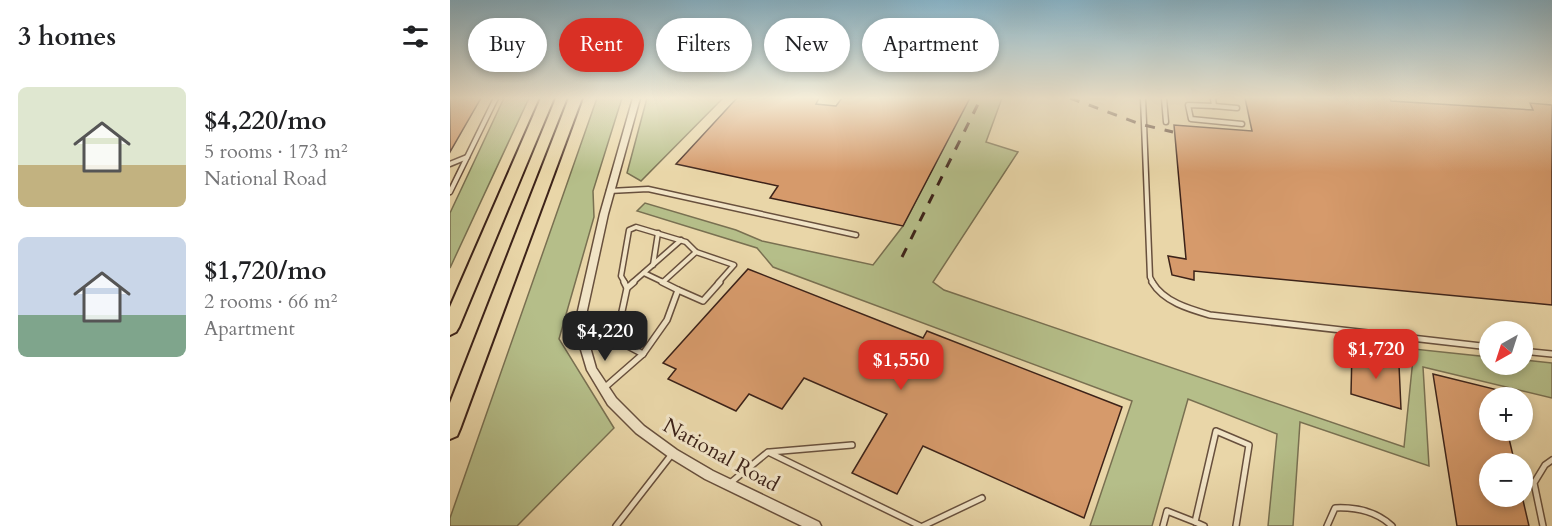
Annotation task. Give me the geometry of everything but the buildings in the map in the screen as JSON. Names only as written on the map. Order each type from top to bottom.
[{"type":"highway","points":[[450,327],[537,123]]},
{"type":"highway","points":[[450,429],[567,123]]},
{"type":"street","name":"National Road","points":[[630,123],[600,224],[581,331],[586,357],[603,390],[632,424],[672,454],[815,526]]},
{"type":"lane","points":[[450,192],[484,123]]},
{"type":"lane","points":[[1144,123],[1150,278],[1153,286],[1168,299],[1191,310],[1210,315],[1479,346]]},
{"type":"lane","points":[[1227,123],[1242,124]]},
{"type":"lane","points":[[450,164],[467,157]]},
{"type":"lane","points":[[609,191],[648,189],[856,235]]},
{"type":"lane","points":[[627,288],[621,276],[629,230],[636,227],[681,240],[696,252],[734,265],[703,300],[644,273]]},
{"type":"lane","points":[[652,265],[658,232]]},
{"type":"lane","points":[[643,354],[626,345],[618,330],[627,288],[681,240]]},
{"type":"lane","points":[[663,282],[696,252]]},
{"type":"lane","points":[[603,390],[643,354],[667,320],[678,290]]},
{"type":"lane","points":[[1533,352],[1552,354]]},
{"type":"lane","points":[[1195,522],[1216,431],[1249,445],[1236,526]]},
{"type":"lane","points":[[729,484],[768,452],[852,445]]},
{"type":"lane","points":[[768,452],[922,526],[982,498]]},
{"type":"lane","points":[[616,526],[672,454]]},
{"type":"lane","points":[[1544,526],[1534,483],[1545,465],[1552,460]]},
{"type":"lane","points":[[1327,526],[1335,508],[1354,506],[1384,518],[1392,526]]},
{"type":"lane","points":[[1163,526],[1167,511],[1204,526]]},
{"type":"green space","points":[[492,123],[518,123],[450,268],[450,213]]},
{"type":"green space","points":[[588,123],[614,123],[593,191],[594,217],[559,339],[614,428],[517,526],[450,526],[450,518]]},
{"type":"green space","points":[[640,123],[699,123],[641,181],[627,173]]},
{"type":"green space","points":[[956,123],[993,123],[986,142],[1018,152],[933,282],[944,290],[1404,447],[1414,349],[1479,356],[1479,375],[1533,375],[1533,361],[1552,363],[1552,398],[1533,393],[1533,387],[1506,387],[1423,367],[1429,466],[1300,422],[1293,526],[1268,526],[1277,434],[1188,399],[1152,526],[1090,526],[1132,401],[773,267],[757,248],[637,211],[645,203],[736,230],[762,241],[873,265],[903,226]]},
{"type":"railway","points":[[902,257],[969,123]]},
{"type":"railway","points":[[1136,123],[1173,132]]}]
